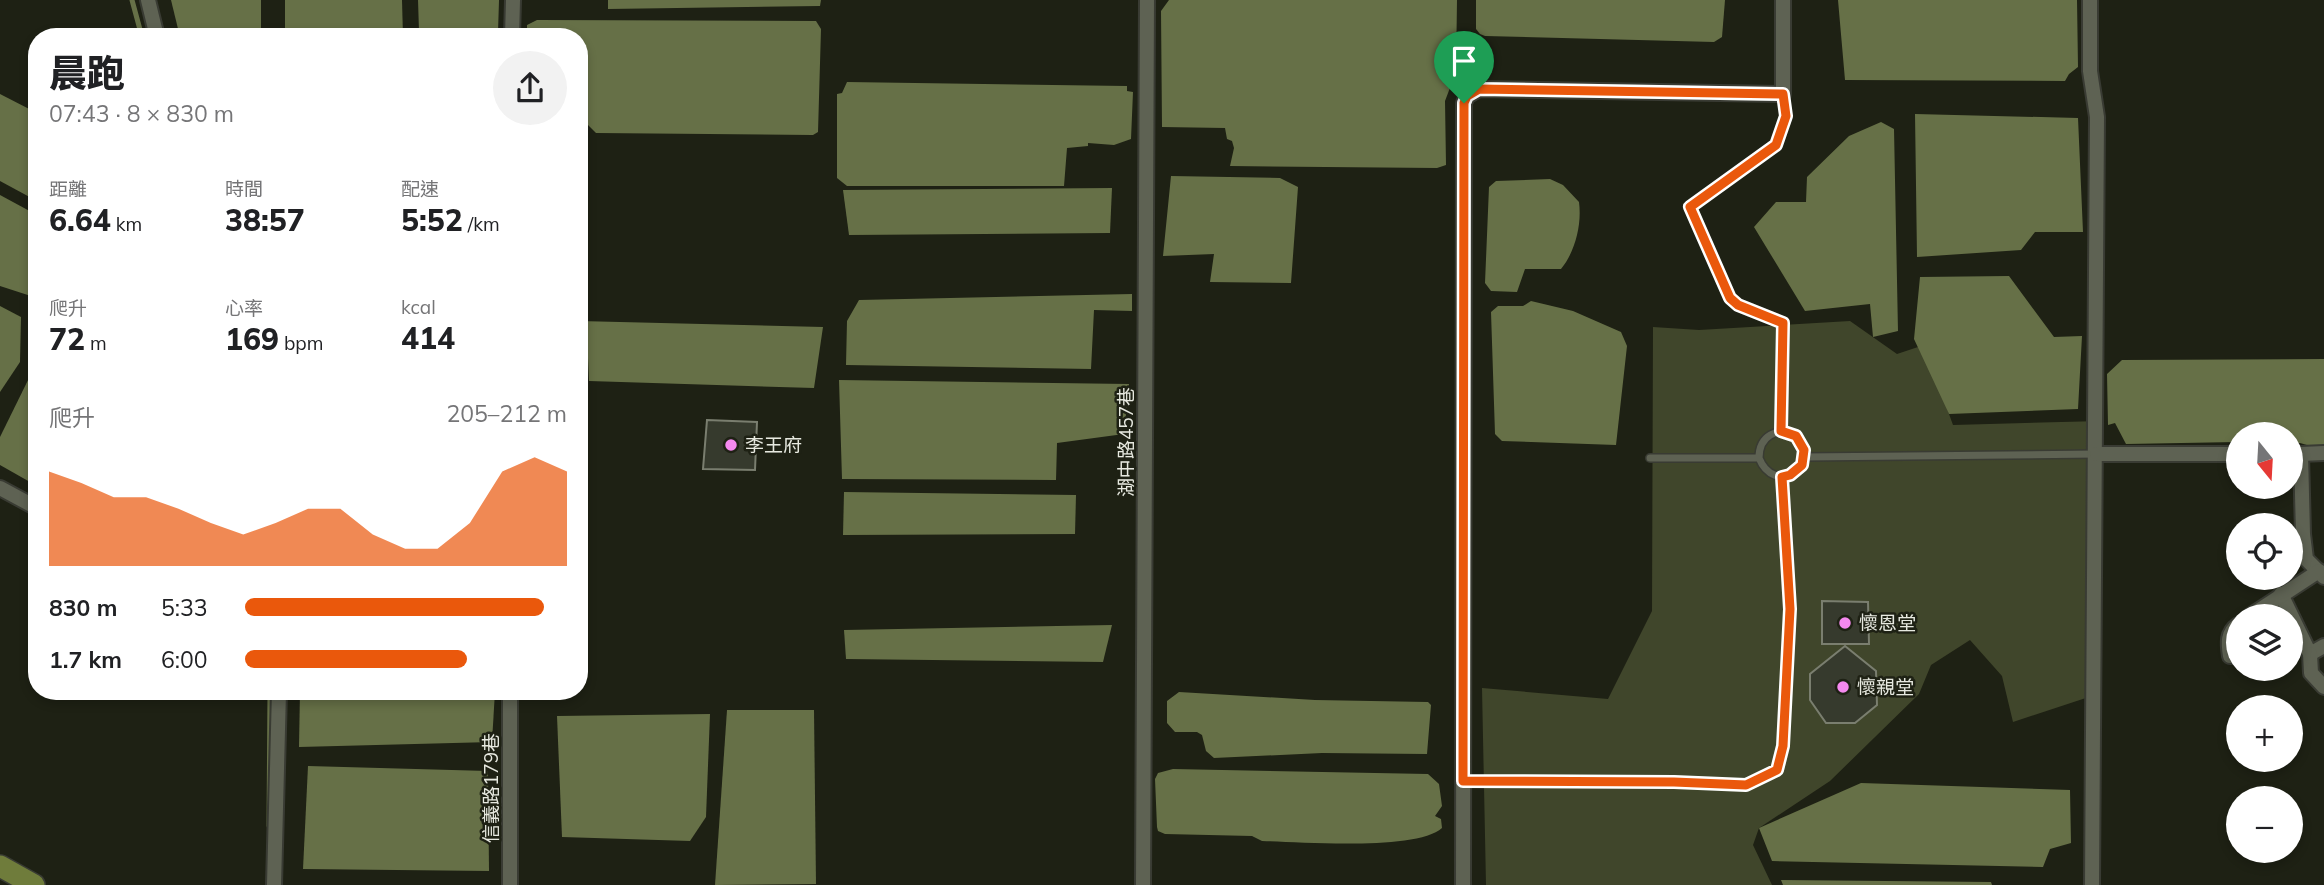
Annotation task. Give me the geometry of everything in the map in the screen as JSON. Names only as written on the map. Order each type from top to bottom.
[{"type":"main road","points":[[0,866],[33,885]]},
{"type":"street","points":[[148,0],[155,28]]},
{"type":"street","points":[[513,0],[513,28]]},
{"type":"street","name":"湖中路457巷","points":[[1143,885],[1147,0]]},
{"type":"street","points":[[1463,885],[1464,103],[1467,96],[1479,89],[1783,94],[1783,0]]},
{"type":"street","points":[[2090,0],[2090,71],[2097,117],[2097,454],[2092,885]]},
{"type":"street","points":[[2303,454],[2324,453]]},
{"type":"street","points":[[2097,454],[2226,454]]},
{"type":"street","points":[[0,488],[28,503]]},
{"type":"street","points":[[2266,604],[2281,593],[2321,574],[2306,559],[2300,499]]},
{"type":"street","points":[[2281,593],[2310,654],[2311,673],[2324,687]]},
{"type":"street","points":[[2310,654],[2324,646]]},
{"type":"street","points":[[274,885],[279,700]]},
{"type":"street","name":"信義路179巷","points":[[510,700],[510,885]]},
{"type":"lane","points":[[1781,431],[1783,323],[1738,305],[1730,298],[1690,207],[1776,145],[1786,116],[1783,94]]},
{"type":"lane","points":[[1781,431],[1796,436],[1804,450],[1804,457],[1796,471],[1782,477],[1767,472],[1759,458],[1759,450],[1767,437],[1781,431]]},
{"type":"lane","points":[[1804,457],[2097,454]]},
{"type":"lane","points":[[1650,458],[1759,458]]},
{"type":"lane","points":[[1463,781],[1746,785],[1777,770],[1783,746],[1790,609],[1782,477]]},
{"type":"shaded area","points":[[171,0],[261,0],[261,28],[178,28]]},
{"type":"shaded area","points":[[285,0],[402,0],[403,28],[285,28]]},
{"type":"shaded area","points":[[418,0],[499,0],[498,28],[419,28]]},
{"type":"shaded area","points":[[608,0],[821,0],[820,6],[608,9]]},
{"type":"shaded area","points":[[1169,0],[1457,0],[1456,72],[1445,101],[1446,165],[1437,168],[1230,166],[1234,148],[1232,141],[1227,139],[1225,128],[1162,127],[1161,11]]},
{"type":"shaded area","points":[[1476,0],[1725,0],[1722,37],[1714,42],[1485,36],[1476,29]]},
{"type":"shaded area","points":[[1838,0],[2077,0],[2078,67],[2065,81],[1845,80]]},
{"type":"shaded area","points":[[537,20],[816,21],[821,29],[818,132],[813,135],[596,133],[588,125],[588,28],[527,28],[527,25]]},
{"type":"shaded area","points":[[847,82],[1127,86],[1127,91],[1133,92],[1131,139],[1114,145],[1088,143],[1088,146],[1067,148],[1064,186],[847,186],[837,178],[837,94],[842,93]]},
{"type":"shaded area","points":[[0,94],[28,108],[28,196],[0,181]]},
{"type":"shaded area","points":[[1915,114],[2078,118],[2083,232],[2035,232],[2021,250],[1917,257]]},
{"type":"shaded area","points":[[1881,122],[1894,129],[1898,331],[1873,337],[1870,304],[1805,311],[1754,227],[1776,202],[1806,202],[1807,177],[1849,136]]},
{"type":"shaded area","points":[[1171,176],[1280,178],[1298,187],[1291,283],[1210,282],[1214,254],[1163,256]]},
{"type":"shaded area","points":[[1550,179],[1563,185],[1579,202],[1578,229],[1570,255],[1561,269],[1525,269],[1517,292],[1491,291],[1485,283],[1489,187],[1496,181]]},
{"type":"shaded area","points":[[1112,188],[1110,233],[849,235],[843,190]]},
{"type":"shaded area","points":[[0,195],[28,210],[28,295],[0,286]]},
{"type":"shaded area","points":[[2009,276],[2054,337],[2082,336],[2078,409],[1949,414],[1914,339],[1920,277]]},
{"type":"shaded area","points":[[1132,294],[1132,311],[1094,310],[1091,369],[846,365],[847,321],[859,300]]},
{"type":"shaded area","points":[[1531,301],[1573,311],[1621,332],[1627,346],[1616,445],[1502,441],[1495,434],[1491,312],[1498,306],[1523,306]]},
{"type":"shaded area","points":[[0,306],[21,317],[20,362],[0,392]]},
{"type":"shaded area","points":[[588,321],[823,327],[814,388],[589,381]]},
{"type":"shaded area","points":[[1850,321],[1897,354],[1924,345],[1953,425],[2101,421],[2101,693],[2013,722],[2002,676],[1970,640],[1931,665],[1919,694],[1830,781],[1759,828],[1753,845],[1772,885],[1486,885],[1482,688],[1608,699],[1652,611],[1653,327],[1699,330]]},
{"type":"shaded area","points":[[2324,359],[2324,450],[2303,444],[2303,422],[2226,422],[2226,442],[2126,444],[2115,423],[2108,425],[2107,374],[2122,360]]},
{"type":"shaded area","points":[[28,380],[28,481],[0,465],[0,437]]},
{"type":"shaded area","points":[[839,380],[1129,384],[1124,434],[1057,443],[1056,480],[842,479]]},
{"type":"shaded area","points":[[844,492],[1076,495],[1075,534],[843,535]]},
{"type":"shaded area","points":[[1112,625],[1103,662],[846,659],[844,630]]},
{"type":"shaded area","points":[[1179,692],[1315,700],[1428,702],[1431,705],[1427,754],[1322,753],[1214,758],[1206,751],[1202,735],[1197,732],[1175,732],[1167,723],[1167,701]]},
{"type":"shaded area","points":[[300,700],[494,700],[492,742],[299,747]]},
{"type":"shaded area","points":[[727,710],[814,710],[816,884],[715,885]]},
{"type":"shaded area","points":[[710,714],[706,817],[690,841],[562,837],[557,716]]},
{"type":"shaded area","points":[[308,766],[488,771],[489,871],[303,869]]},
{"type":"shaded area","points":[[1173,769],[1428,774],[1439,784],[1442,806],[1435,816],[1441,819],[1442,828],[1429,835],[1409,840],[1357,844],[1262,841],[1252,836],[1165,834],[1158,831],[1157,827],[1155,779],[1158,773]]},
{"type":"shaded area","points":[[1861,783],[2070,790],[2071,843],[2050,849],[2043,867],[1772,861],[1759,828]]},
{"type":"shaded area","points":[[1781,880],[1991,882],[1992,885],[1783,885]]},
{"type":"building","name":"李王府","points":[[707,420],[757,422],[755,470],[703,469]]},
{"type":"building","name":"懷恩堂","points":[[1822,601],[1868,602],[1869,644],[1822,644]]},
{"type":"building","name":"懷親堂","points":[[1845,646],[1876,671],[1877,705],[1855,723],[1826,723],[1810,700],[1810,674]]},
{"type":"waterway","points":[[132,0],[140,28]]},
{"type":"waterway","points":[[269,826],[270,700]]},
{"type":"place","name":"李王府","points":[[731,445]]},
{"type":"place","name":"懷恩堂","points":[[1845,623]]},
{"type":"place","name":"懷親堂","points":[[1843,687]]},
{"type":"route","points":[[1479,89],[1783,94],[1786,116],[1776,145],[1690,207],[1730,298],[1738,305],[1783,323],[1781,431],[1796,436],[1804,450],[1802,465],[1790,475],[1782,477],[1790,609],[1783,746],[1777,770],[1746,785],[1463,781],[1464,103],[1467,96],[1479,89]]}]
